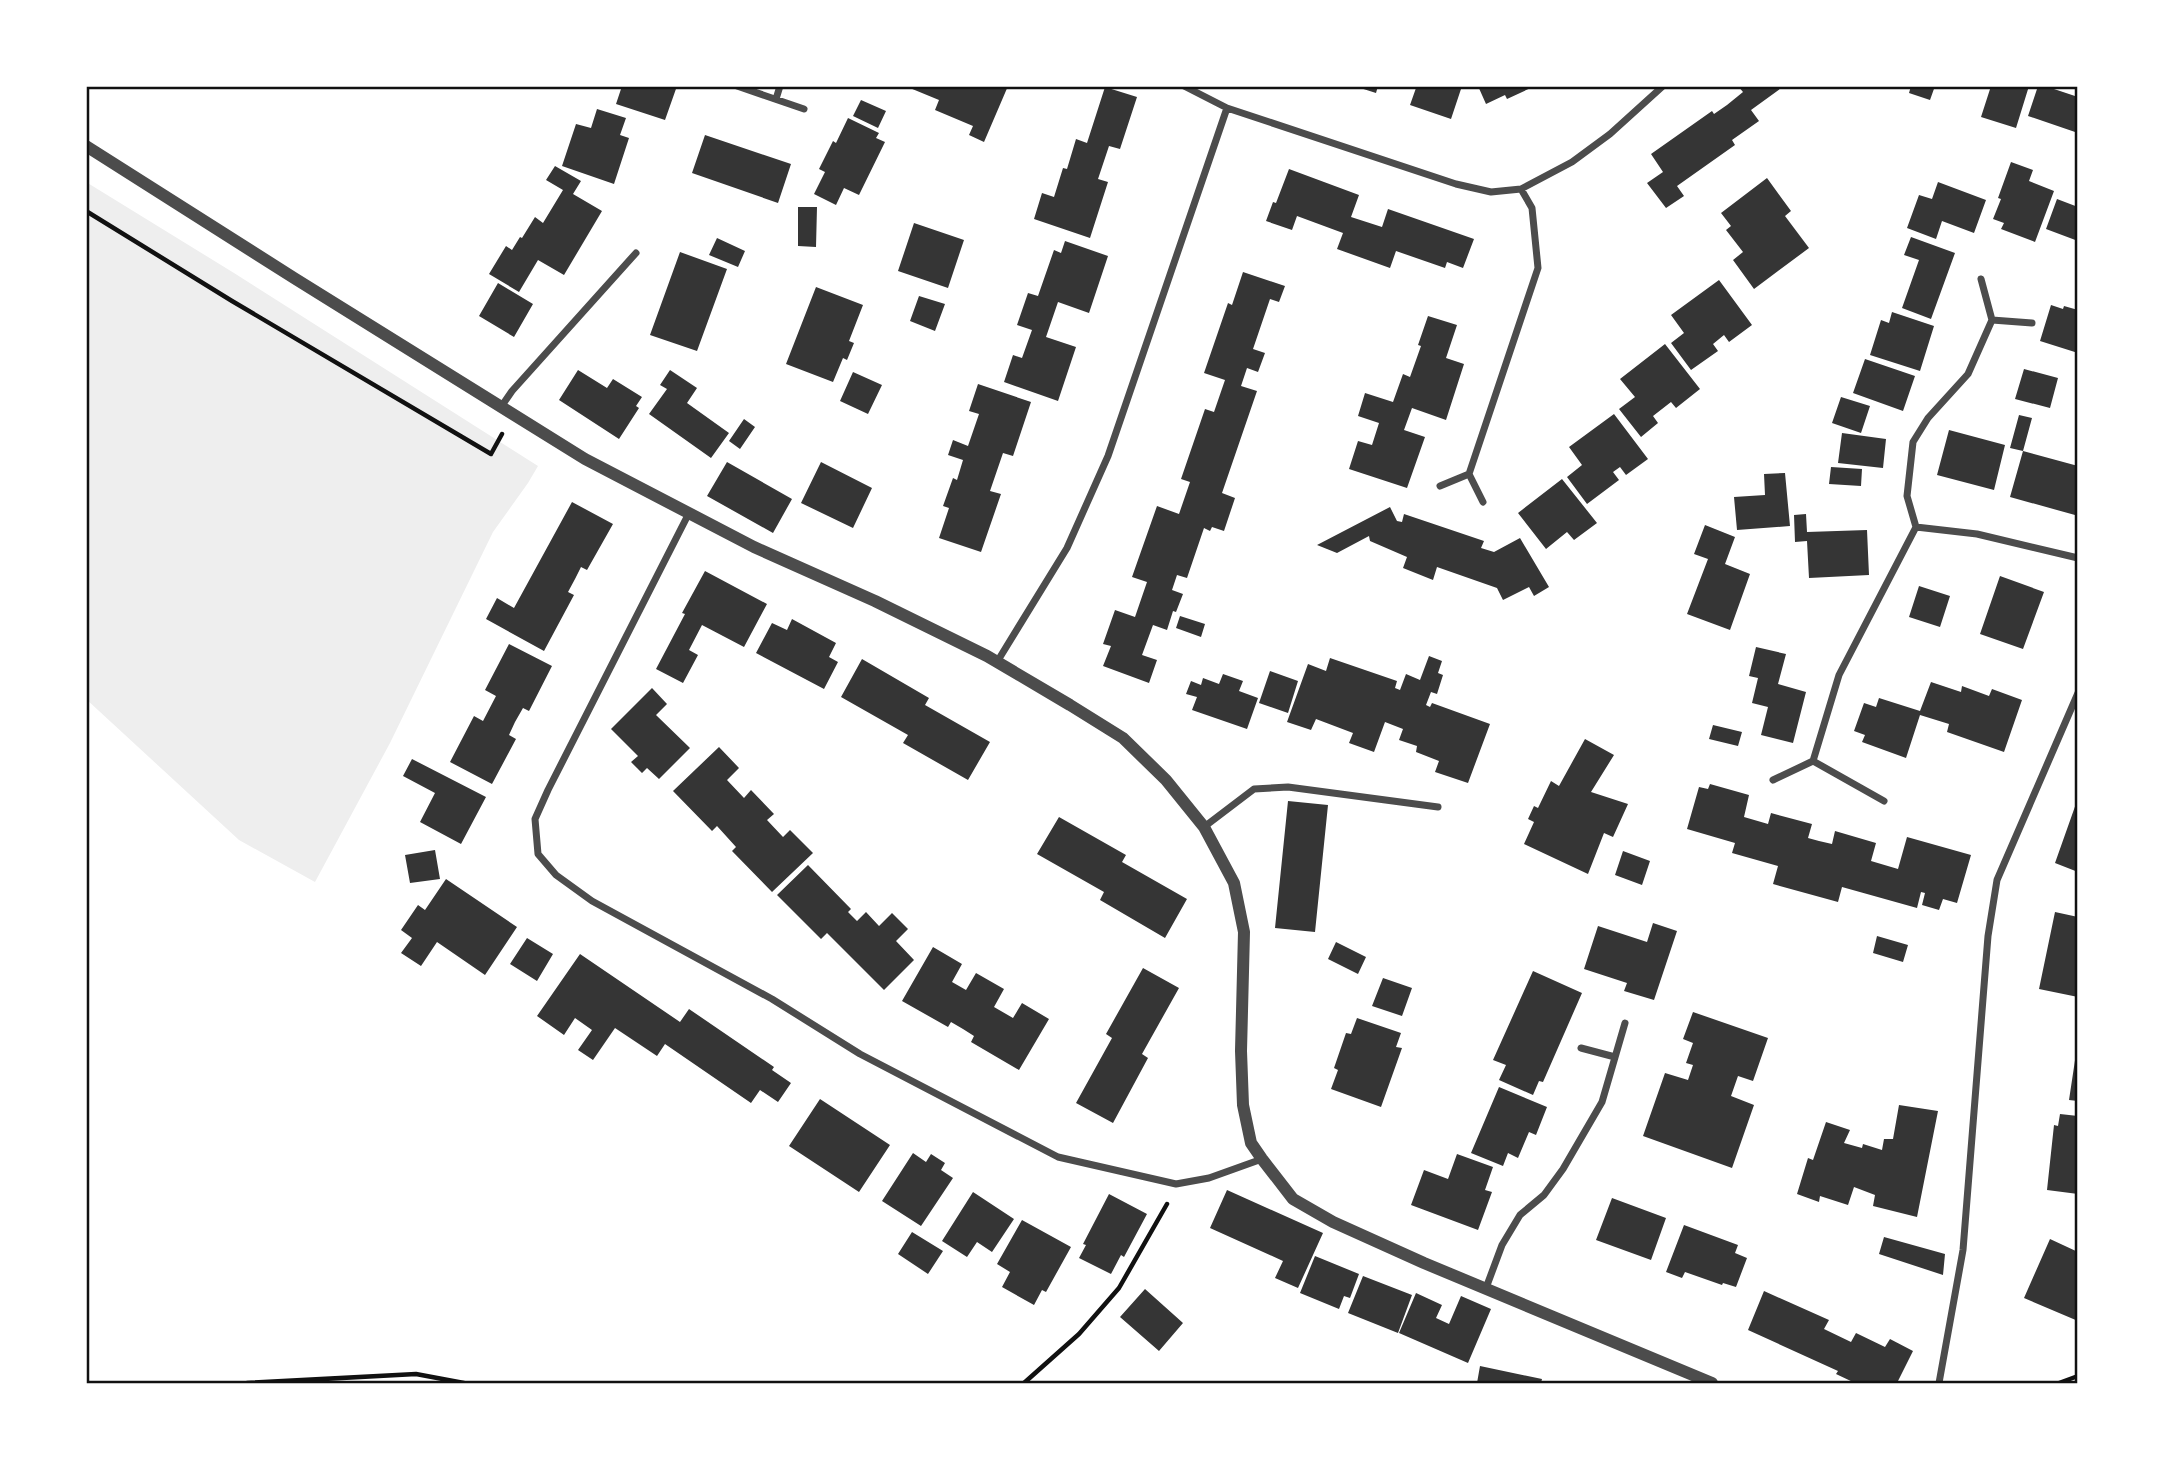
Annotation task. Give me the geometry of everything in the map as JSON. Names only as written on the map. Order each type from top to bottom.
[{"type":"street","points":[[737,86],[804,109]]},
{"type":"street","points":[[776,99],[780,86]]},
{"type":"street","points":[[1184,86],[1227,108],[1456,184],[1491,192],[1521,189],[1572,162],[1610,134],[1663,86]]},
{"type":"street","points":[[997,662],[1067,548],[1108,456],[1227,108]]},
{"type":"street","points":[[86,146],[585,459],[754,547],[875,601],[997,662],[1122,738],[1166,780],[1205,827],[1234,883],[1244,932],[1241,1051],[1243,1105],[1251,1143],[1293,1199],[1333,1222],[1712,1383]]},
{"type":"street","points":[[1483,502],[1469,474],[1538,268],[1532,208],[1521,189]]},
{"type":"street","points":[[501,408],[512,391],[636,253]]},
{"type":"street","points":[[1773,780],[1813,761],[1839,675],[1916,527],[1907,496],[1913,442],[1928,418],[1968,374],[1992,320],[1981,279]]},
{"type":"street","points":[[1992,320],[2032,323]]},
{"type":"street","points":[[1440,486],[1469,474]]},
{"type":"street","points":[[689,513],[535,820],[538,853],[556,875],[593,901],[772,999],[860,1054],[1058,1157],[1176,1184],[1209,1178],[1262,1159]]},
{"type":"street","points":[[1916,527],[1977,534],[2078,558]]},
{"type":"street","points":[[1939,1383],[1963,1250],[1988,936],[1997,880],[2076,704],[2078,693]]},
{"type":"street","points":[[1813,761],[1884,801]]},
{"type":"street","points":[[1205,827],[1254,789],[1287,786],[1438,807]]},
{"type":"street","points":[[1486,1288],[1502,1245],[1520,1215],[1544,1195],[1581,1142],[1602,1102],[1625,1023]]},
{"type":"street","points":[[1581,1048],[1615,1057]]},
{"type":"path","points":[[86,211],[491,454],[514,415]]},
{"type":"path","points":[[1024,1383],[1079,1334],[1119,1288],[1161,1217],[1176,1184]]},
{"type":"path","points":[[247,1383],[416,1374],[464,1383]]},
{"type":"path","points":[[2059,1383],[2078,1376]]},
{"type":"shaded area","points":[[86,182],[538,466],[493,532],[390,743],[315,882],[239,840],[86,699]]},
{"type":"building","points":[[622,86],[677,86],[665,120],[616,104]]},
{"type":"building","points":[[905,86],[1008,86],[984,142],[969,135],[973,126],[935,110],[939,100]]},
{"type":"building","points":[[1354,86],[1378,86],[1376,93]]},
{"type":"building","points":[[1409,86],[1462,86],[1451,119],[1410,105],[1416,88]]},
{"type":"building","points":[[1478,86],[1535,86],[1507,99],[1505,95],[1486,104]]},
{"type":"building","points":[[1738,86],[1784,86],[1751,110],[1759,121],[1732,140],[1735,145],[1677,186],[1684,196],[1666,208],[1647,183],[1663,172],[1651,154],[1712,111],[1714,114],[1727,105],[1743,92]]},
{"type":"building","points":[[1911,86],[1935,86],[1930,100],[1909,93]]},
{"type":"building","points":[[1991,86],[2029,86],[2016,128],[1981,117]]},
{"type":"building","points":[[2038,86],[2078,97],[2078,133],[2028,116]]},
{"type":"building","points":[[1105,87],[1137,97],[1120,149],[1109,146],[1098,179],[1108,182],[1090,238],[1034,219],[1042,193],[1054,197],[1063,168],[1067,169],[1076,139],[1087,143]]},
{"type":"building","points":[[861,100],[886,111],[878,128],[853,116]]},
{"type":"building","points":[[597,109],[626,118],[620,135],[629,138],[614,184],[562,166],[576,124],[591,128]]},
{"type":"building","points":[[848,118],[879,133],[876,138],[885,142],[859,195],[844,188],[836,205],[814,194],[825,172],[819,169]]},
{"type":"building","points":[[705,135],[791,164],[778,203],[692,173]]},
{"type":"building","points":[[2011,162],[2033,170],[2029,181],[2054,191],[2035,242],[2001,229],[2004,223],[1993,219]]},
{"type":"building","points":[[555,166],[581,181],[573,194],[602,211],[564,275],[538,260],[519,292],[489,274],[506,246],[512,250],[535,217],[543,223],[563,190],[546,180]]},
{"type":"building","points":[[1289,169],[1359,195],[1351,217],[1382,227],[1388,209],[1474,239],[1463,268],[1447,262],[1445,268],[1396,251],[1390,268],[1337,249],[1343,233],[1297,216],[1292,230],[1266,221]]},
{"type":"building","points":[[1767,178],[1791,211],[1785,216],[1809,248],[1754,289],[1733,260],[1743,252],[1726,230],[1731,226],[1721,213]]},
{"type":"building","points":[[1938,182],[1986,200],[1974,233],[1942,221],[1936,239],[1907,228],[1919,195],[1932,199]]},
{"type":"building","points":[[2057,199],[2078,207],[2078,241],[2046,229]]},
{"type":"building","points":[[798,207],[817,207],[816,247],[798,246]]},
{"type":"building","points":[[914,223],[964,240],[948,288],[898,271]]},
{"type":"building","points":[[1911,237],[1955,253],[1931,319],[1902,308],[1919,260],[1904,255]]},
{"type":"building","points":[[717,238],[745,251],[738,267],[709,255]]},
{"type":"building","points":[[1065,241],[1108,256],[1089,313],[1058,302],[1046,337],[1076,347],[1058,401],[1004,382],[1013,355],[1022,358],[1032,330],[1017,325],[1028,293],[1038,296],[1054,250],[1061,253]]},
{"type":"building","points":[[680,252],[727,269],[697,351],[650,335]]},
{"type":"building","points":[[1243,272],[1285,286],[1279,302],[1270,299],[1253,349],[1265,353],[1258,372],[1247,368],[1241,386],[1257,391],[1222,493],[1235,498],[1224,531],[1212,527],[1210,531],[1204,528],[1187,578],[1177,575],[1172,590],[1183,594],[1176,612],[1173,611],[1167,630],[1153,625],[1142,655],[1157,660],[1149,683],[1103,666],[1111,646],[1103,644],[1115,610],[1135,617],[1147,582],[1132,577],[1157,506],[1179,514],[1190,482],[1181,479],[1205,409],[1214,412],[1225,380],[1204,373],[1228,303],[1232,305]]},
{"type":"building","points":[[1719,280],[1752,325],[1729,342],[1724,335],[1713,344],[1718,351],[1691,370],[1671,343],[1684,333],[1671,315]]},
{"type":"building","points":[[498,283],[533,304],[514,337],[479,316]]},
{"type":"building","points":[[816,287],[863,305],[849,341],[854,343],[847,360],[843,358],[833,382],[786,364]]},
{"type":"building","points":[[919,296],[945,304],[935,331],[910,321]]},
{"type":"building","points":[[2051,305],[2078,310],[2078,353],[2040,341]]},
{"type":"building","points":[[1892,312],[1934,326],[1920,371],[1870,355],[1881,320],[1889,323]]},
{"type":"building","points":[[1428,316],[1457,325],[1446,358],[1464,364],[1446,420],[1412,408],[1404,430],[1425,437],[1407,488],[1349,469],[1358,441],[1372,445],[1379,423],[1358,416],[1365,393],[1393,402],[1403,374],[1410,377]]},
{"type":"building","points":[[1665,344],[1700,389],[1676,408],[1671,402],[1653,416],[1658,423],[1641,437],[1619,409],[1635,397],[1620,379]]},
{"type":"building","points":[[1865,359],[1915,376],[1903,411],[1853,393]]},
{"type":"building","points":[[2024,369],[2058,378],[2050,408],[2015,399]]},
{"type":"building","points":[[578,370],[607,388],[613,379],[642,397],[636,406],[639,408],[619,439],[559,400]]},
{"type":"building","points":[[670,370],[697,388],[687,403],[729,433],[711,458],[649,414],[667,389],[660,385]]},
{"type":"building","points":[[853,372],[882,385],[868,414],[840,401]]},
{"type":"building","points":[[978,384],[1031,402],[1013,456],[1003,453],[990,491],[1001,494],[981,552],[939,538],[949,508],[943,506],[953,478],[957,480],[963,460],[948,455],[953,440],[968,446],[979,414],[969,411]]},
{"type":"building","points":[[1841,397],[1870,406],[1861,433],[1832,423]]},
{"type":"building","points":[[1614,414],[1648,459],[1626,475],[1620,467],[1613,472],[1619,480],[1587,504],[1567,477],[1582,465],[1569,447]]},
{"type":"building","points":[[2019,415],[2032,418],[2023,451],[2010,448]]},
{"type":"building","points":[[744,419],[755,427],[740,449],[729,441]]},
{"type":"building","points":[[1949,430],[2005,445],[1994,490],[1937,475]]},
{"type":"building","points":[[1842,433],[1886,439],[1883,468],[1838,463]]},
{"type":"building","points":[[2023,451],[2078,466],[2078,505],[2075,515],[2010,497]]},
{"type":"building","points":[[727,462],[792,499],[773,533],[707,496]]},
{"type":"building","points":[[821,462],[872,488],[853,528],[801,503]]},
{"type":"building","points":[[1831,467],[1862,469],[1861,486],[1829,484]]},
{"type":"building","points":[[1785,473],[1790,526],[1737,530],[1734,497],[1765,495],[1764,474]]},
{"type":"building","points":[[1562,479],[1597,523],[1574,540],[1567,532],[1546,549],[1518,513]]},
{"type":"building","points":[[572,502],[613,524],[587,570],[581,567],[568,592],[574,595],[544,651],[486,619],[497,598],[514,608]]},
{"type":"building","points":[[1390,507],[1397,521],[1402,522],[1404,514],[1484,541],[1481,548],[1494,552],[1520,538],[1549,587],[1534,596],[1529,587],[1503,600],[1497,588],[1437,567],[1433,580],[1403,568],[1407,557],[1370,541],[1369,536],[1337,553],[1317,545]]},
{"type":"building","points":[[1806,514],[1807,532],[1867,530],[1869,575],[1809,578],[1807,541],[1795,542],[1794,515]]},
{"type":"building","points":[[1705,525],[1735,537],[1725,564],[1750,574],[1730,630],[1687,614],[1708,559],[1694,554]]},
{"type":"building","points":[[705,571],[767,604],[744,647],[702,625],[689,650],[698,655],[683,683],[656,669]]},
{"type":"building","points":[[2000,576],[2044,592],[2023,649],[1980,634]]},
{"type":"building","points":[[1919,586],[1950,596],[1940,627],[1909,617]]},
{"type":"building","points":[[1180,616],[1205,624],[1201,637],[1176,628]]},
{"type":"building","points":[[792,619],[836,643],[829,657],[838,662],[824,689],[756,653],[772,623],[787,630]]},
{"type":"building","points":[[509,644],[552,666],[529,711],[523,708],[515,722],[509,735],[516,739],[492,784],[450,762],[474,716],[483,721],[496,696],[485,690]]},
{"type":"building","points":[[1756,647],[1786,654],[1778,684],[1806,692],[1793,743],[1761,735],[1768,707],[1752,703],[1758,678],[1749,676]]},
{"type":"building","points":[[1429,656],[1442,661],[1438,673],[1443,675],[1437,694],[1431,692],[1426,705],[1430,707],[1432,703],[1490,724],[1468,783],[1435,772],[1439,761],[1416,752],[1417,746],[1399,740],[1403,729],[1385,722],[1374,752],[1349,743],[1353,733],[1316,719],[1311,730],[1287,722],[1308,664],[1326,671],[1330,658],[1397,681],[1395,688],[1400,690],[1406,674],[1420,680]]},
{"type":"building","points":[[862,659],[929,698],[925,705],[990,742],[968,780],[903,743],[908,735],[841,697]]},
{"type":"building","points":[[1270,671],[1298,681],[1288,713],[1259,703]]},
{"type":"building","points":[[1223,674],[1243,681],[1239,691],[1258,698],[1247,729],[1192,710],[1197,697],[1186,694],[1191,681],[1201,685],[1203,678],[1219,684]]},
{"type":"building","points":[[1931,682],[1961,692],[1962,686],[1989,696],[1992,689],[2022,700],[2004,752],[1947,732],[1949,724],[1920,715],[1906,758],[1862,742],[1865,735],[1854,731],[1864,703],[1876,707],[1879,698],[1920,711]]},
{"type":"building","points":[[652,688],[667,704],[656,715],[690,748],[659,779],[647,768],[642,773],[631,762],[638,756],[611,729]]},
{"type":"building","points":[[1713,725],[1742,732],[1738,746],[1709,739]]},
{"type":"building","points":[[1585,739],[1614,755],[1591,792],[1628,804],[1613,837],[1604,833],[1588,874],[1524,844],[1534,822],[1528,819],[1534,806],[1538,808],[1551,781],[1559,786]]},
{"type":"building","points":[[719,747],[739,768],[727,780],[744,798],[751,790],[774,814],[767,820],[783,837],[790,830],[813,853],[772,892],[732,851],[736,847],[717,826],[712,831],[673,791]]},
{"type":"building","points":[[412,759],[486,797],[461,844],[420,822],[435,793],[403,776]]},
{"type":"building","points":[[1710,784],[1749,795],[1744,817],[1768,824],[1771,813],[1812,824],[1808,838],[1832,844],[1835,831],[1876,843],[1871,861],[1898,869],[1907,837],[1971,855],[1957,903],[1943,899],[1939,910],[1922,905],[1925,893],[1921,892],[1917,908],[1842,887],[1838,902],[1773,884],[1778,866],[1732,853],[1735,843],[1687,829],[1699,787],[1708,789]]},
{"type":"building","points":[[2078,798],[2078,872],[2055,863]]},
{"type":"building","points":[[1288,801],[1328,805],[1315,932],[1275,928]]},
{"type":"building","points":[[1059,817],[1126,855],[1122,862],[1187,899],[1165,938],[1100,900],[1104,892],[1037,854]]},
{"type":"building","points":[[435,850],[440,879],[410,883],[405,855]]},
{"type":"building","points":[[1623,851],[1650,861],[1642,885],[1615,875]]},
{"type":"building","points":[[808,865],[851,909],[848,912],[857,921],[866,912],[879,926],[892,913],[908,929],[896,941],[914,960],[884,990],[827,933],[821,939],[777,895]]},
{"type":"building","points":[[446,879],[517,927],[485,975],[437,942],[421,966],[401,953],[412,938],[401,930],[418,905],[425,910]]},
{"type":"building","points":[[2055,912],[2078,917],[2078,997],[2039,989]]},
{"type":"building","points":[[1653,923],[1677,931],[1654,1000],[1624,991],[1627,983],[1584,969],[1598,926],[1647,942]]},
{"type":"building","points":[[1877,936],[1908,945],[1903,962],[1873,953]]},
{"type":"building","points":[[527,938],[553,954],[537,981],[510,964]]},
{"type":"building","points":[[1336,942],[1366,957],[1358,974],[1328,959]]},
{"type":"building","points":[[933,947],[962,964],[952,982],[966,990],[976,973],[1004,989],[994,1007],[1013,1018],[1022,1003],[1049,1019],[1019,1070],[971,1042],[974,1036],[963,1029],[951,1022],[948,1027],[902,1001]]},
{"type":"building","points":[[580,954],[680,1022],[689,1009],[774,1067],[772,1070],[791,1083],[778,1102],[760,1090],[751,1103],[665,1044],[657,1056],[615,1028],[593,1060],[578,1050],[592,1030],[575,1018],[564,1035],[537,1016]]},
{"type":"building","points":[[1143,968],[1179,988],[1142,1054],[1148,1058],[1113,1123],[1076,1103],[1112,1038],[1106,1034]]},
{"type":"building","points":[[1533,971],[1582,993],[1543,1082],[1539,1081],[1533,1095],[1499,1080],[1506,1065],[1493,1060]]},
{"type":"building","points":[[1383,978],[1412,988],[1402,1016],[1372,1006]]},
{"type":"building","points":[[1693,1012],[1768,1038],[1753,1081],[1738,1076],[1731,1096],[1754,1105],[1732,1168],[1643,1136],[1665,1073],[1688,1080],[1693,1065],[1686,1063],[1693,1043],[1683,1039]]},
{"type":"building","points":[[1357,1018],[1401,1033],[1396,1047],[1402,1048],[1381,1107],[1331,1089],[1338,1070],[1334,1068],[1346,1033],[1351,1034]]},
{"type":"building","points":[[2078,1048],[2078,1101],[2069,1100]]},
{"type":"building","points":[[1499,1087],[1547,1107],[1536,1135],[1529,1132],[1518,1158],[1508,1153],[1503,1166],[1471,1153]]},
{"type":"building","points":[[820,1099],[890,1145],[859,1192],[789,1146]]},
{"type":"building","points":[[1899,1105],[1938,1111],[1917,1217],[1873,1206],[1875,1195],[1854,1187],[1848,1205],[1820,1196],[1819,1202],[1797,1194],[1808,1158],[1813,1160],[1826,1122],[1850,1130],[1844,1143],[1862,1148],[1863,1144],[1882,1150],[1884,1139],[1893,1139]]},
{"type":"building","points":[[2060,1114],[2078,1116],[2078,1194],[2047,1190],[2054,1125],[2058,1126]]},
{"type":"building","points":[[913,1153],[926,1162],[931,1154],[945,1163],[941,1170],[953,1178],[921,1226],[882,1201]]},
{"type":"building","points":[[1457,1154],[1493,1167],[1485,1190],[1492,1192],[1478,1230],[1411,1205],[1424,1170],[1448,1179]]},
{"type":"building","points":[[1227,1190],[1323,1233],[1298,1288],[1275,1278],[1283,1261],[1210,1228]]},
{"type":"building","points":[[973,1192],[1014,1219],[992,1252],[977,1242],[967,1257],[942,1241]]},
{"type":"building","points":[[1109,1194],[1147,1214],[1124,1257],[1121,1255],[1111,1274],[1079,1258],[1086,1245],[1083,1244]]},
{"type":"building","points":[[1612,1198],[1666,1218],[1651,1260],[1596,1240]]},
{"type":"building","points":[[1022,1220],[1071,1247],[1046,1292],[1042,1290],[1034,1305],[1002,1287],[1010,1272],[997,1264]]},
{"type":"building","points":[[1684,1225],[1738,1245],[1735,1253],[1747,1258],[1736,1287],[1685,1272],[1682,1278],[1666,1272]]},
{"type":"building","points":[[912,1232],[943,1251],[928,1274],[898,1254]]},
{"type":"building","points":[[1884,1237],[1945,1254],[1943,1275],[1879,1254]]},
{"type":"building","points":[[2050,1239],[2078,1252],[2078,1321],[2024,1298]]},
{"type":"building","points":[[1315,1256],[1359,1274],[1350,1298],[1344,1296],[1339,1309],[1300,1293]]},
{"type":"building","points":[[1363,1276],[1412,1295],[1398,1333],[1348,1313]]},
{"type":"building","points":[[1145,1289],[1183,1323],[1159,1351],[1120,1317]]},
{"type":"building","points":[[1764,1291],[1829,1320],[1824,1329],[1851,1342],[1856,1333],[1885,1347],[1890,1339],[1913,1351],[1897,1383],[1855,1383],[1836,1374],[1838,1371],[1748,1330]]},
{"type":"building","points":[[1416,1293],[1442,1305],[1436,1318],[1449,1324],[1461,1296],[1491,1309],[1468,1363],[1399,1333]]},
{"type":"building","points":[[1480,1366],[1542,1379],[1541,1383],[1477,1383]]}]
